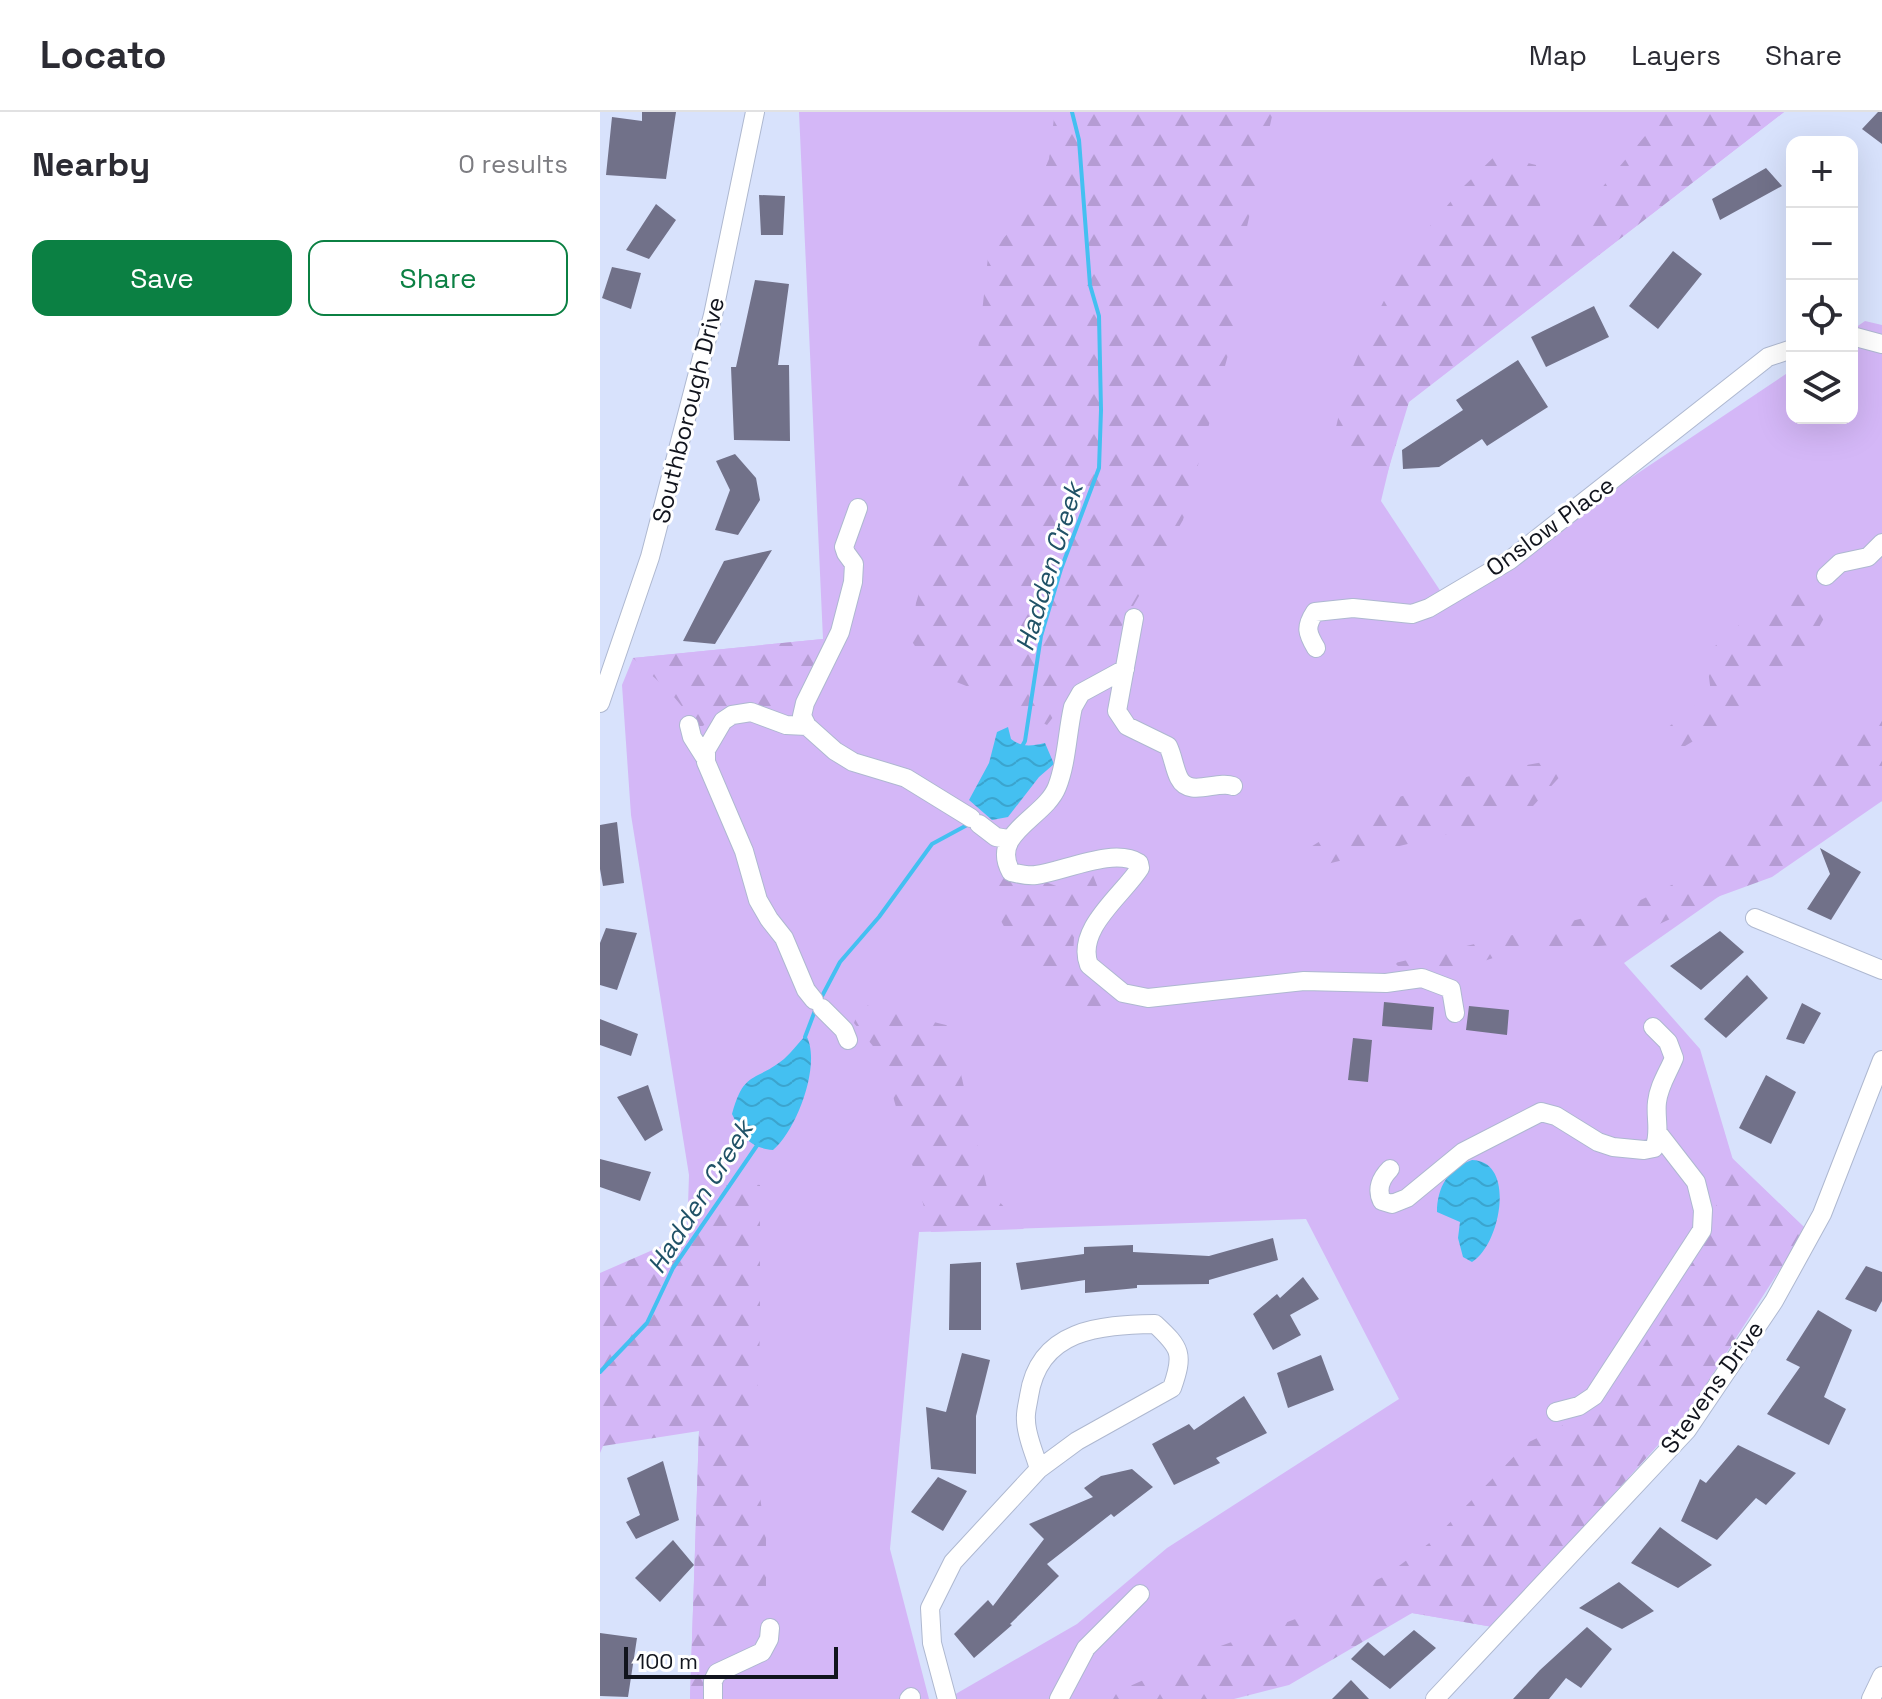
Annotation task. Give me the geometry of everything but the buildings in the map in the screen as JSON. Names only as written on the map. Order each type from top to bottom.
[{"type":"street","name":"Southborough Drive","points":[[600,703],[662,512],[713,315],[755,112]]},
{"type":"street","points":[[1858,338],[1882,344]]},
{"type":"street","name":"Onslow Place","points":[[1316,648],[1307,633],[1315,612],[1353,608],[1412,614],[1429,608],[1510,560],[1768,357],[1786,351]]},
{"type":"street","points":[[858,508],[844,547],[854,568],[846,611],[826,665],[805,703],[802,716],[807,726],[835,751],[853,762],[906,778],[996,837],[1008,839]]},
{"type":"street","points":[[1826,576],[1840,563],[1868,557],[1882,543]]},
{"type":"street","points":[[1134,618],[1117,711],[1123,723],[1168,746],[1184,784],[1198,788],[1219,783],[1233,786]]},
{"type":"street","points":[[1125,669],[1090,688],[1077,700],[1071,714],[1057,787],[1046,804],[1008,839],[1006,862],[1011,872],[1022,875],[1089,864],[1104,858],[1128,858],[1139,863],[1139,871],[1090,932],[1086,945],[1089,965],[1123,993],[1155,998],[1304,981],[1377,983],[1422,978],[1451,989],[1455,1013]]},
{"type":"street","points":[[704,756],[715,732],[732,715],[751,712],[786,725],[807,726]]},
{"type":"street","points":[[689,725],[739,838],[758,900],[784,938],[806,990],[844,1030],[848,1040]]},
{"type":"street","points":[[1755,918],[1882,970]]},
{"type":"street","points":[[1390,1169],[1384,1176],[1379,1193],[1382,1201],[1392,1204],[1417,1193],[1463,1152],[1537,1112],[1556,1116],[1598,1142],[1613,1147],[1652,1149],[1657,1144],[1659,1092],[1674,1058],[1668,1042],[1653,1027]]},
{"type":"street","name":"Stevens Drive","points":[[1435,1699],[1687,1430],[1774,1301],[1822,1214],[1882,1060]]},
{"type":"street","points":[[1556,1412],[1579,1406],[1594,1396],[1702,1230],[1703,1210],[1695,1178],[1658,1133]]},
{"type":"street","points":[[947,1699],[932,1643],[930,1608],[953,1562],[994,1514],[1039,1469],[1077,1441],[1172,1388],[1181,1364],[1177,1344],[1155,1324],[1114,1325],[1071,1335],[1045,1356],[1032,1376],[1025,1421],[1039,1469]]},
{"type":"street","points":[[1059,1699],[1086,1648],[1140,1594]]},
{"type":"street","points":[[713,1699],[713,1681],[717,1673],[762,1652],[769,1639],[770,1628]]},
{"type":"street","points":[[1871,1699],[1882,1676]]},
{"type":"green space","points":[[799,112],[1784,112],[1404,405],[1381,501],[1447,601],[1786,374],[1786,424],[1858,424],[1858,326],[1865,321],[1882,325],[1882,782],[1624,963],[1700,1049],[1733,1160],[1806,1229],[1493,1627],[1412,1613],[1184,1699],[947,1699],[1077,1624],[1167,1548],[1399,1399],[1306,1219],[919,1232],[890,1549],[929,1699],[690,1699],[699,1431],[687,1235],[689,1175],[631,815],[622,685],[633,658],[823,639]]},
{"type":"green space","points":[[1079,112],[1273,112],[1241,253],[1231,344],[1183,520],[1121,627],[1113,655],[1071,694],[1047,725],[932,672],[911,640],[916,603],[940,523],[975,450],[972,406],[988,257],[1026,211],[1049,159],[1054,118]]},
{"type":"green space","points":[[1665,112],[1784,112],[1409,402],[1387,474],[1351,465],[1336,427],[1348,378],[1410,250],[1462,188],[1496,155],[1536,165],[1541,213],[1540,247],[1585,208]]},
{"type":"green space","points":[[1785,585],[1811,589],[1829,609],[1802,658],[1757,703],[1670,755],[1656,737],[1711,693],[1706,654]]},
{"type":"green space","points":[[823,639],[810,676],[790,711],[733,704],[700,728],[669,691],[633,658]]},
{"type":"green space","points":[[1882,713],[1882,801],[1772,877],[1720,896],[1614,945],[1511,952],[1448,973],[1406,974],[1395,963],[1622,909],[1682,880],[1761,822],[1856,722]]},
{"type":"green space","points":[[1561,759],[1566,770],[1533,806],[1495,813],[1472,828],[1315,867],[1306,850],[1382,802],[1480,773]]},
{"type":"green space","points":[[995,863],[1059,887],[1093,875],[1098,888],[1074,937],[1073,958],[1110,1015],[1076,1003],[1033,979],[985,892],[988,870]]},
{"type":"green space","points":[[861,1004],[950,1026],[987,1188],[1024,1229],[931,1232],[882,1057],[854,1023]]},
{"type":"green space","points":[[1728,1154],[1806,1229],[1689,1411],[1493,1627],[1412,1613],[1289,1685],[1234,1699],[1101,1699],[1215,1648],[1301,1617],[1387,1575],[1432,1541],[1527,1443],[1610,1402],[1663,1312],[1719,1200]]},
{"type":"green space","points":[[729,1182],[760,1185],[760,1335],[754,1454],[766,1539],[766,1589],[756,1627],[714,1627],[711,1699],[690,1699],[699,1431],[603,1446],[600,1453],[600,1273],[687,1235]]},
{"type":"water","points":[[1008,727],[1011,739],[1019,744],[1045,743],[1054,764],[1039,777],[1008,817],[992,820],[969,800],[989,763],[997,732]]},
{"type":"water","points":[[806,1035],[810,1047],[809,1078],[791,1128],[773,1150],[757,1146],[743,1134],[732,1114],[736,1100],[751,1079],[784,1059]]},
{"type":"water","points":[[1472,1160],[1486,1164],[1495,1174],[1499,1205],[1490,1239],[1472,1262],[1463,1257],[1458,1238],[1460,1222],[1437,1212],[1439,1195],[1450,1174]]},
{"type":"waterway","name":"Hadden Creek","points":[[1020,750],[1025,741],[1041,636],[1061,569],[1099,468],[1099,316],[1090,285],[1079,140],[1072,112]]},
{"type":"waterway","name":"Hadden Creek","points":[[820,1000],[840,962],[879,917],[932,844],[969,824]]},
{"type":"waterway","name":"Hadden Creek","points":[[805,1037],[816,1008]]},
{"type":"waterway","name":"Hadden Creek","points":[[600,1372],[647,1323],[673,1268],[758,1144]]}]
